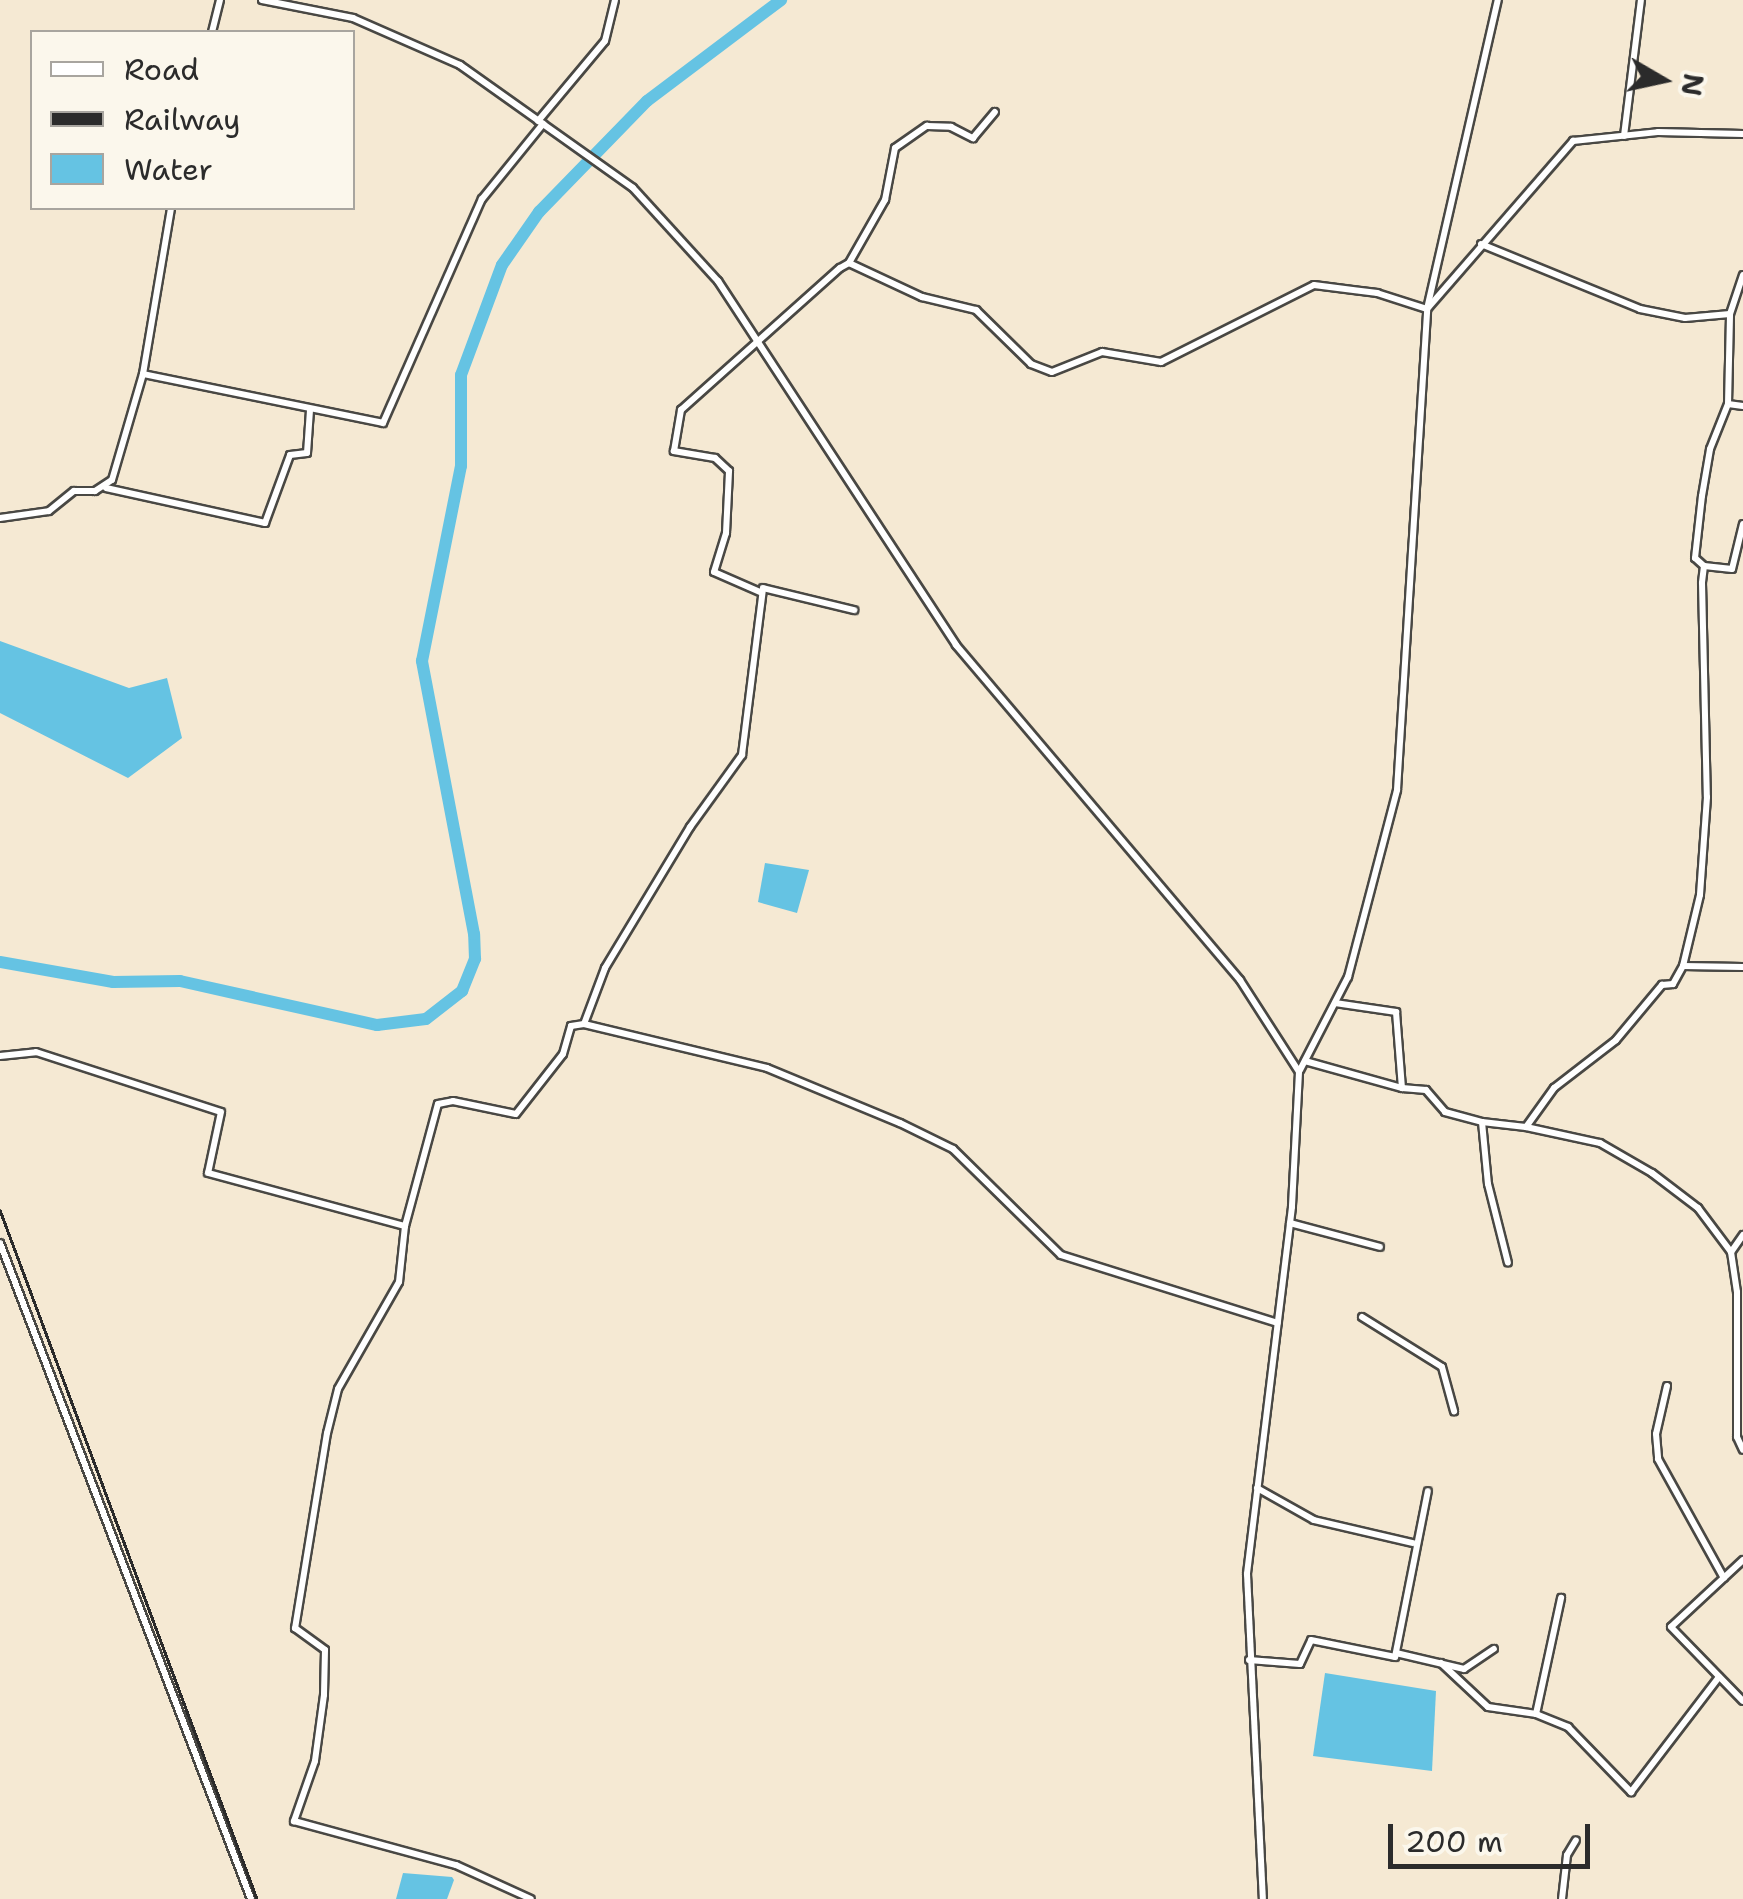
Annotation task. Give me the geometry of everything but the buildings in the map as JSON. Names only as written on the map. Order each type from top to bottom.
[{"type":"street","points":[[212,30],[220,0]]},
{"type":"street","points":[[262,0],[353,18],[460,65],[633,188],[718,281],[956,645],[1240,980],[1299,1072]]},
{"type":"street","points":[[143,374],[383,423],[482,199],[604,41],[615,0]]},
{"type":"street","points":[[1263,1899],[1246,1574],[1290,1223],[1299,1072],[1335,1003],[1378,880],[1402,759],[1405,606],[1427,309],[1498,0]]},
{"type":"street","points":[[1624,136],[1641,0]]},
{"type":"street","points":[[854,610],[760,592],[714,572],[726,533],[729,471],[715,458],[677,453],[673,446],[684,402],[759,345],[849,264],[885,200],[895,148],[927,126],[951,127],[973,138],[995,112]]},
{"type":"street","points":[[1427,309],[1574,142],[1624,136],[1743,134]]},
{"type":"street","points":[[106,488],[143,374],[171,210]]},
{"type":"street","points":[[1481,244],[1640,309],[1685,318],[1730,314]]},
{"type":"street","points":[[849,264],[922,298],[976,310],[1031,364],[1052,372],[1102,352],[1161,362],[1314,286],[1378,293],[1427,309]]},
{"type":"street","points":[[1743,276],[1730,314],[1728,404],[1710,449],[1695,558],[1704,566],[1732,569],[1743,524]]},
{"type":"street","points":[[1728,404],[1743,406]]},
{"type":"street","points":[[0,518],[37,515],[74,491],[106,488],[265,524],[290,455],[307,453],[310,410]]},
{"type":"street","points":[[1526,1127],[1554,1088],[1616,1040],[1662,984],[1673,984],[1682,966],[1700,894],[1707,796],[1700,680],[1704,566]]},
{"type":"street","points":[[584,1024],[605,968],[742,755],[760,592]]},
{"type":"street","points":[[1682,966],[1743,966]]},
{"type":"street","points":[[1335,1003],[1396,1012],[1402,1088]]},
{"type":"street","points":[[530,1899],[456,1865],[294,1821],[315,1761],[324,1695],[326,1650],[295,1628],[326,1433],[338,1390],[400,1282],[405,1226],[438,1104],[453,1101],[516,1114],[563,1054],[570,1026],[584,1024],[767,1068],[954,1148],[1061,1255],[1278,1322]]},
{"type":"street","points":[[0,1056],[36,1052],[221,1112],[208,1173],[405,1226]]},
{"type":"street","points":[[1305,1060],[1402,1088],[1426,1090],[1445,1112],[1600,1143],[1652,1173],[1698,1208],[1731,1252],[1738,1292],[1737,1438],[1743,1450]]},
{"type":"street","points":[[1482,1122],[1488,1184],[1508,1263]]},
{"type":"street","points":[[1290,1223],[1380,1247]]},
{"type":"street","points":[[1731,1252],[1743,1235]]},
{"type":"street","points":[[0,1243],[251,1899]]},
{"type":"street","points":[[1362,1317],[1442,1367],[1454,1411]]},
{"type":"street","points":[[1667,1386],[1656,1434],[1658,1459],[1724,1578]]},
{"type":"street","points":[[1257,1488],[1314,1520],[1412,1544]]},
{"type":"street","points":[[1396,1652],[1412,1544],[1428,1491]]},
{"type":"street","points":[[1743,1560],[1671,1626],[1743,1701]]},
{"type":"street","points":[[1536,1714],[1561,1598]]},
{"type":"street","points":[[1249,1660],[1300,1664],[1311,1640],[1396,1652],[1464,1669],[1494,1649]]},
{"type":"street","points":[[1441,1663],[1488,1707],[1536,1714],[1568,1727],[1631,1792],[1719,1676]]},
{"type":"street","points":[[1562,1899],[1567,1854],[1576,1840]]},
{"type":"water","points":[[0,641],[129,688],[167,678],[182,738],[128,778],[0,713]]},
{"type":"water","points":[[765,863],[809,870],[797,913],[758,902]]},
{"type":"water","points":[[1325,1673],[1436,1691],[1432,1771],[1313,1756]]},
{"type":"water","points":[[403,1873],[454,1880],[447,1899],[396,1899]]},
{"type":"waterway","points":[[0,962],[113,982],[180,981],[377,1025],[426,1019],[462,991],[475,959],[474,934],[422,661],[461,466],[461,375],[502,265],[539,212],[647,101],[781,0]]},
{"type":"railway","points":[[0,1210],[257,1899]]}]
